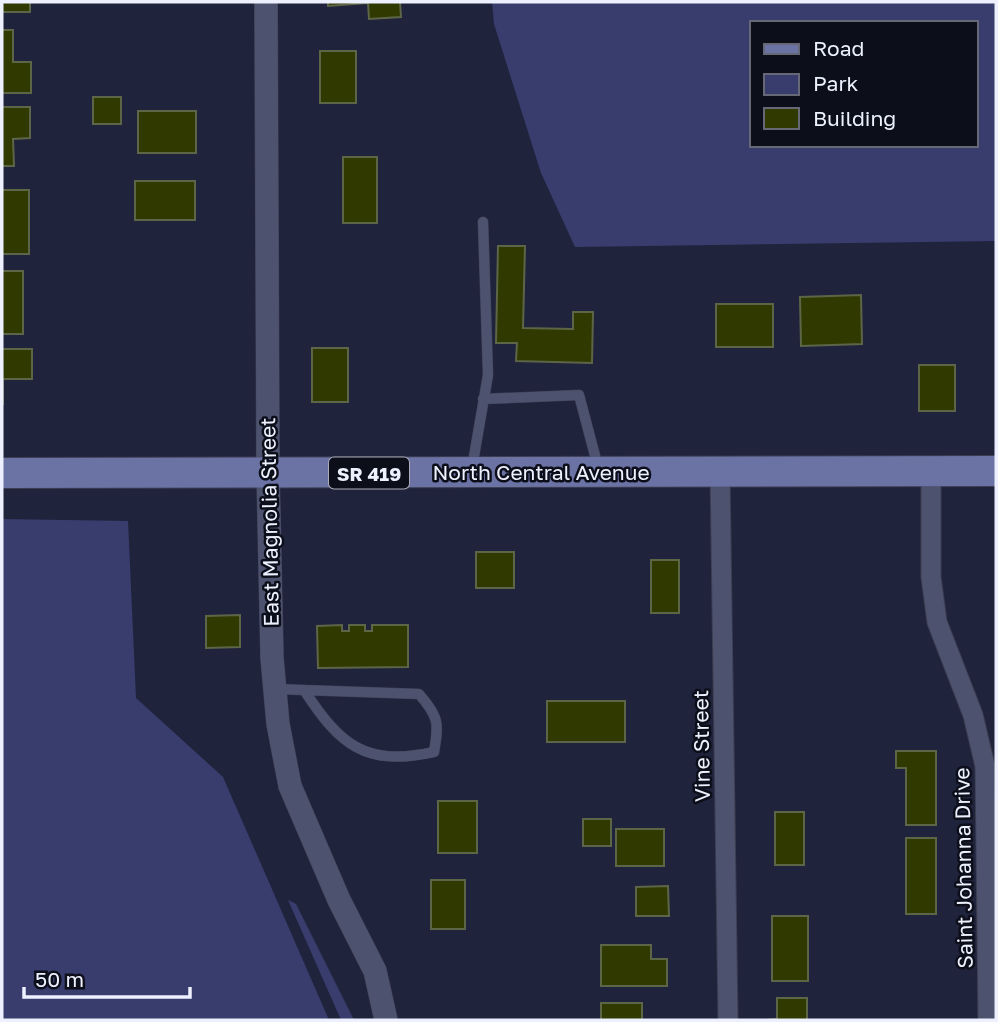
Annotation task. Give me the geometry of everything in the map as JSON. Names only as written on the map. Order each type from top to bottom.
[{"type":"main road","name":"North Central Avenue","points":[[2,473],[996,471]]},
{"type":"street","name":"East Magnolia Street","points":[[266,2],[268,473],[278,724],[290,786],[339,900],[375,971],[386,1020]]},
{"type":"street","name":"Vine Street","points":[[720,471],[728,1020]]},
{"type":"street","name":"Saint Johanna Drive","points":[[931,471],[932,577],[937,622],[973,715],[985,766],[988,1020]]},
{"type":"lane","points":[[471,472],[488,375],[483,222]]},
{"type":"lane","points":[[483,399],[579,395],[599,472]]},
{"type":"lane","points":[[275,689],[304,690],[419,694],[431,708],[439,724],[434,752],[408,757],[376,755],[351,744],[328,727],[304,690]]},
{"type":"green space","points":[[492,2],[996,2],[996,241],[575,247],[541,173],[494,24]]},
{"type":"green space","points":[[2,519],[128,521],[136,698],[223,777],[329,1020],[2,1020]]},
{"type":"green space","points":[[288,900],[296,904],[354,1020],[341,1020]]},
{"type":"building","points":[[2,2],[30,2],[30,12],[2,12]]},
{"type":"building","points":[[328,2],[400,2],[401,17],[369,19],[368,3],[328,6]]},
{"type":"building","points":[[2,30],[13,30],[13,62],[31,62],[31,93],[2,93]]},
{"type":"building","points":[[320,51],[356,51],[356,103],[320,103]]},
{"type":"building","points":[[93,97],[121,97],[121,124],[93,124]]},
{"type":"building","points":[[2,107],[30,107],[30,138],[13,139],[14,166],[2,166]]},
{"type":"building","points":[[138,111],[196,111],[196,153],[138,153]]},
{"type":"building","points":[[343,157],[377,157],[377,223],[343,223]]},
{"type":"building","points":[[135,181],[195,181],[195,220],[135,220]]},
{"type":"building","points":[[2,190],[29,190],[29,254],[2,254]]},
{"type":"building","points":[[498,246],[525,246],[523,328],[573,329],[573,312],[593,312],[592,363],[516,361],[517,343],[496,343]]},
{"type":"building","points":[[2,271],[23,271],[23,334],[2,334]]},
{"type":"building","points":[[861,295],[862,344],[801,346],[800,297]]},
{"type":"building","points":[[716,304],[773,304],[773,347],[716,347]]},
{"type":"building","points":[[312,348],[348,348],[348,402],[312,402]]},
{"type":"building","points":[[2,349],[32,349],[32,379],[3,379],[3,405]]},
{"type":"building","points":[[919,365],[955,365],[955,411],[919,411]]},
{"type":"building","points":[[476,552],[514,552],[514,588],[476,588]]},
{"type":"building","points":[[651,560],[679,560],[679,613],[651,613]]},
{"type":"building","points":[[240,615],[240,647],[206,648],[206,616]]},
{"type":"building","points":[[342,625],[342,631],[349,631],[349,625],[365,625],[365,631],[372,631],[372,625],[408,625],[408,667],[318,668],[317,626]]},
{"type":"building","points":[[547,701],[625,701],[625,742],[547,742]]},
{"type":"building","points":[[896,751],[936,751],[936,825],[906,825],[906,768],[896,768]]},
{"type":"building","points":[[438,801],[477,801],[477,853],[438,853]]},
{"type":"building","points":[[775,812],[804,812],[804,865],[775,865]]},
{"type":"building","points":[[583,819],[611,819],[611,846],[583,846]]},
{"type":"building","points":[[616,829],[664,829],[664,866],[616,866]]},
{"type":"building","points":[[906,838],[936,838],[936,914],[906,914]]},
{"type":"building","points":[[431,880],[465,880],[465,929],[431,929]]},
{"type":"building","points":[[668,886],[669,916],[636,916],[636,887]]},
{"type":"building","points":[[772,916],[808,916],[808,981],[772,981]]},
{"type":"building","points":[[601,945],[651,945],[651,959],[667,959],[667,986],[601,986]]},
{"type":"building","points":[[777,998],[807,998],[807,1020],[766,1020],[777,1019]]},
{"type":"building","points":[[601,1003],[642,1003],[642,1020],[601,1020]]}]
